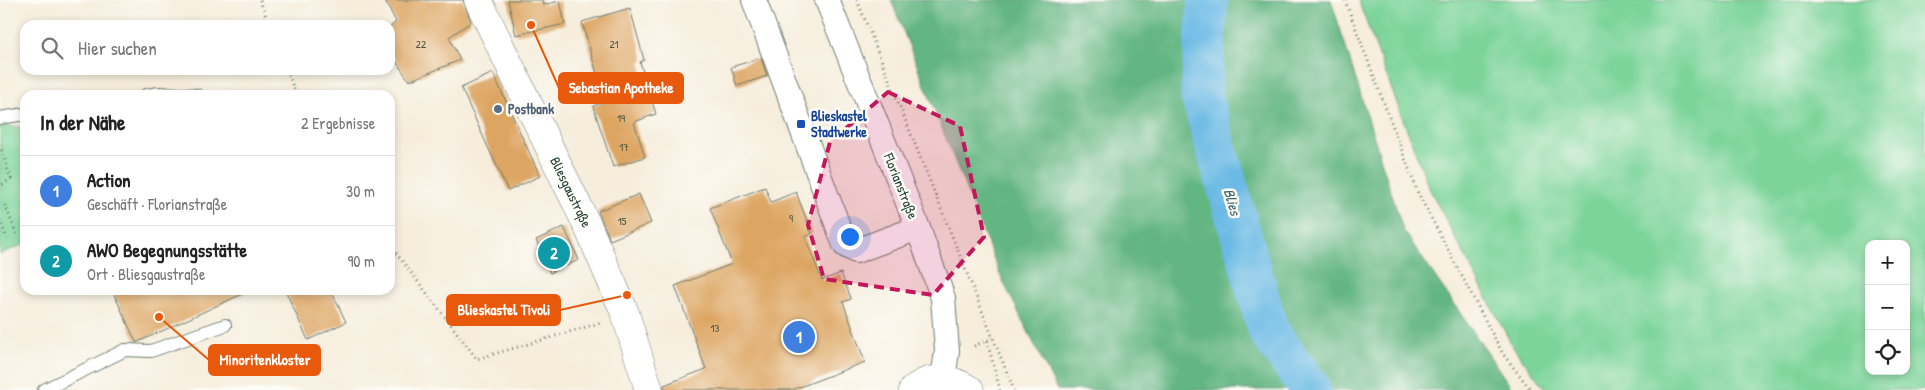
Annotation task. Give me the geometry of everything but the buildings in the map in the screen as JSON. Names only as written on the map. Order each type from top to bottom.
[{"type":"main road","name":"Bliesgaustraße","points":[[478,0],[588,227],[624,313],[649,390]]},
{"type":"main road","points":[[913,390],[930,380],[943,379],[958,382],[970,390]]},
{"type":"street","points":[[754,0],[845,244],[856,251],[918,228]]},
{"type":"street","name":"Florianstraße","points":[[827,0],[918,228],[943,298],[947,351],[943,379]]},
{"type":"lane","points":[[0,118],[20,115]]},
{"type":"lane","points":[[44,390],[125,350],[152,351],[226,325]]},
{"type":"path","points":[[260,0],[267,20]]},
{"type":"path","points":[[857,0],[1014,390]]},
{"type":"path","points":[[1345,0],[1418,193],[1503,354],[1531,390]]},
{"type":"path","points":[[289,75],[294,90]]},
{"type":"path","points":[[0,145],[11,179],[0,186]]},
{"type":"path","points":[[5,205],[17,235]]},
{"type":"path","points":[[8,239],[0,223],[11,220]]},
{"type":"path","points":[[395,252],[477,359],[590,327]]},
{"type":"path","points":[[974,346],[993,338]]},
{"type":"path","points":[[987,341],[1000,390]]},
{"type":"highlighted area","points":[[888,92],[960,126],[984,237],[933,295],[824,279],[808,225],[830,142]]},
{"type":"green space","points":[[891,0],[1331,0],[1403,230],[1513,390],[1057,390],[1001,277]]},
{"type":"green space","points":[[1358,0],[1925,0],[1925,390],[1546,390],[1513,347],[1429,188]]},
{"type":"green space","points":[[0,126],[20,127],[20,246],[0,254]]},
{"type":"waterway","name":"Blies","points":[[1208,0],[1201,95],[1269,332],[1311,390]]},
{"type":"place","name":"Sebastian Apotheke","points":[[531,25]]},
{"type":"place","name":"Postbank","points":[[498,109]]},
{"type":"place","name":"Blieskastel Stadtwerke","points":[[801,124]]},
{"type":"place","name":"AWO Begegnungsstätte","points":[[554,253]]},
{"type":"place","name":"Blieskastel Tivoli","points":[[627,295]]},
{"type":"place","name":"Minoritenkloster","points":[[159,317]]},
{"type":"place","name":"Action","points":[[799,337]]}]
